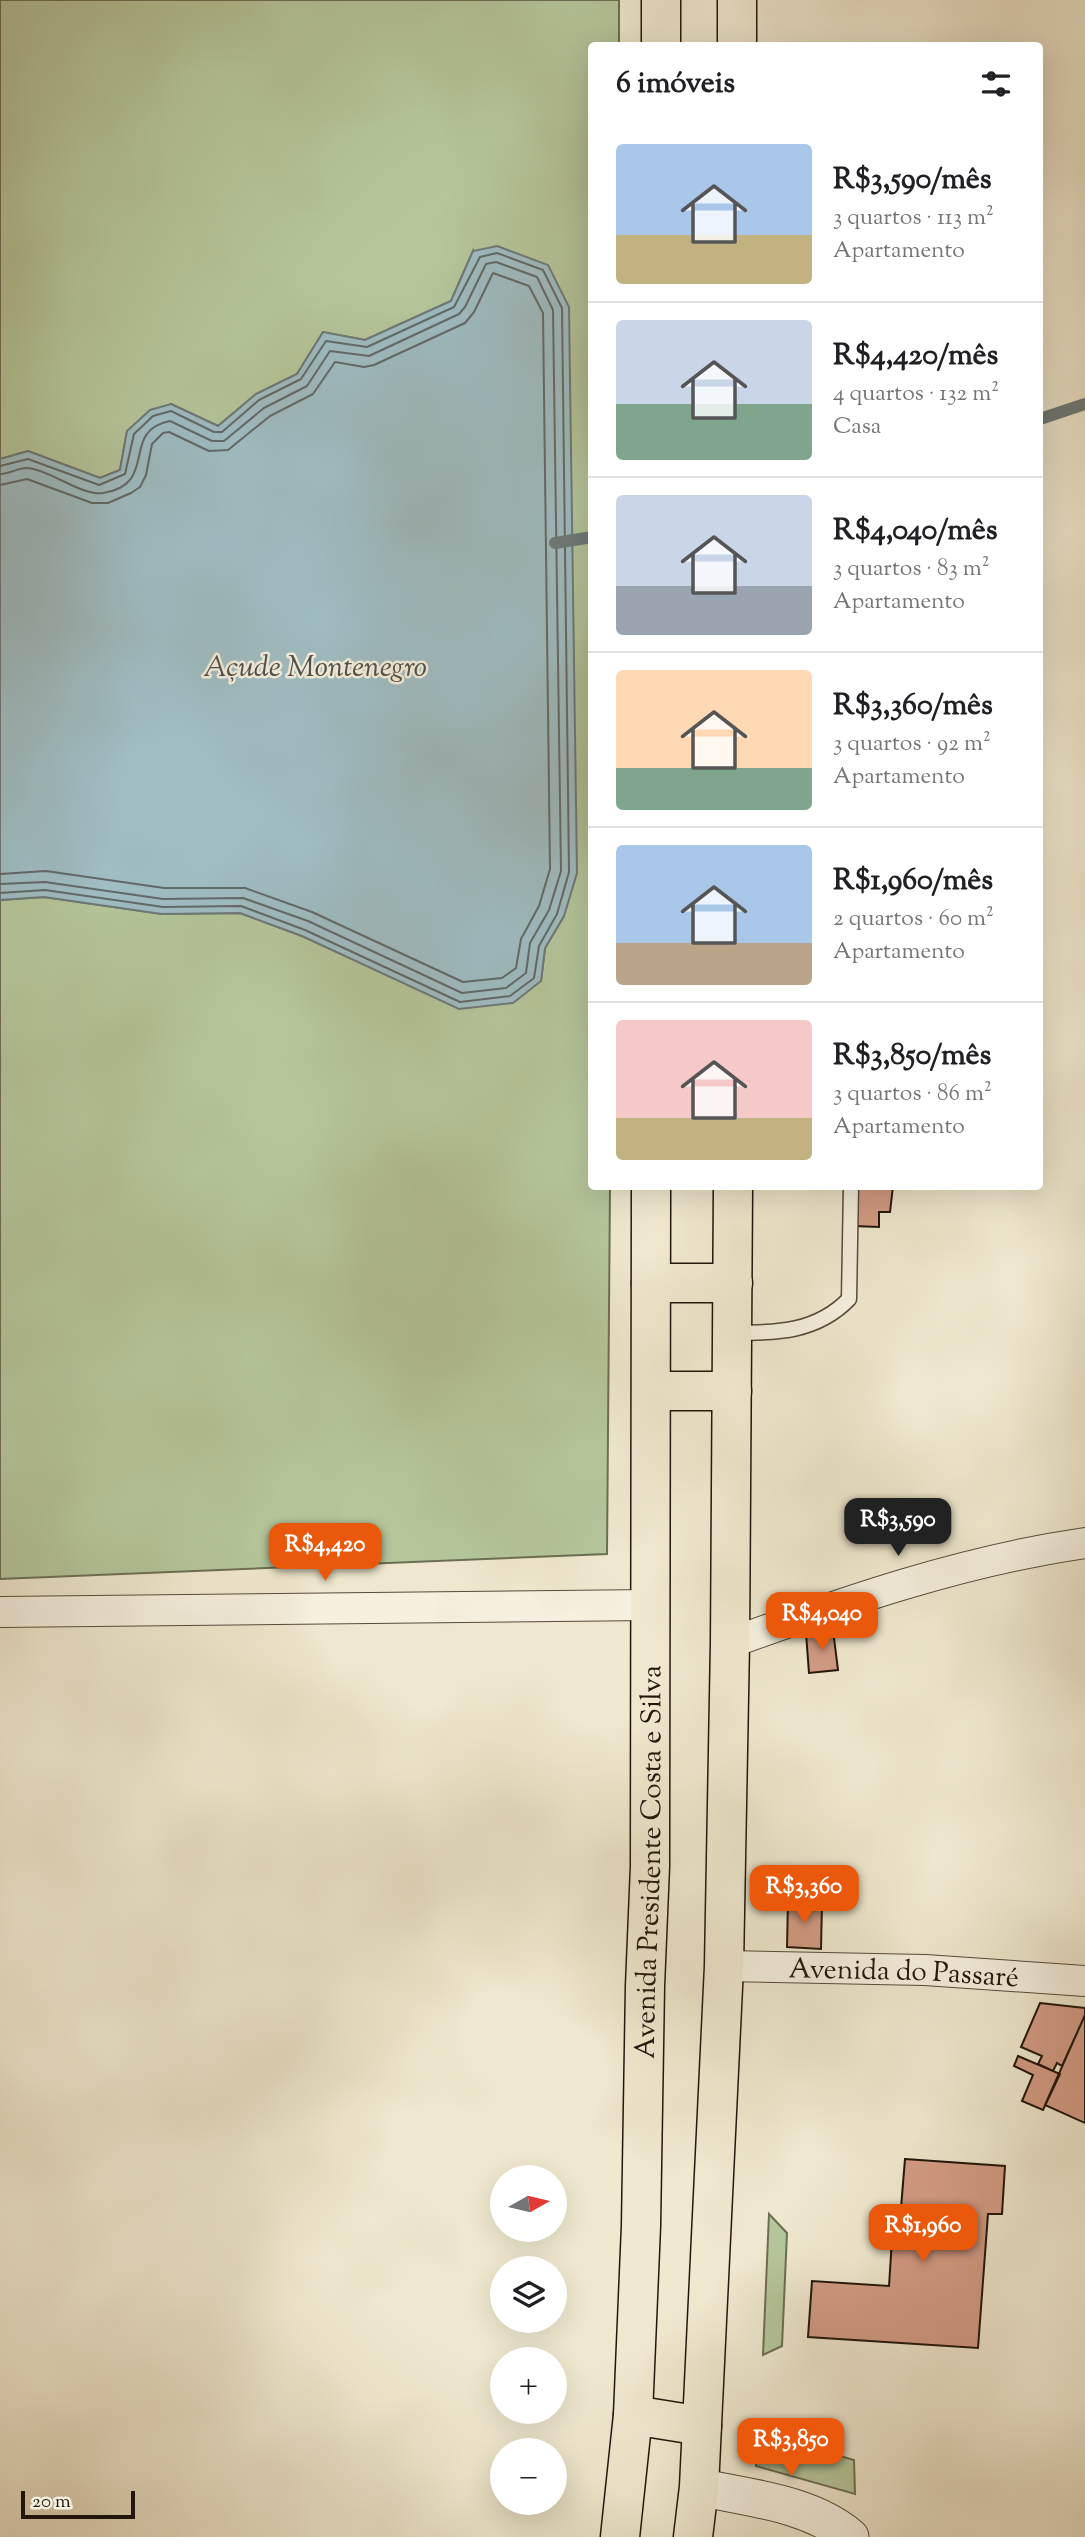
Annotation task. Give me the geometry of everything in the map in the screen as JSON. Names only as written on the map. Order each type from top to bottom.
[{"type":"main road","points":[[661,0],[661,42]]},
{"type":"main road","points":[[737,0],[737,42]]},
{"type":"main road","name":"Avenida Presidente Costa e Silva","points":[[620,2537],[633,2414],[641,2226],[650,1866],[652,1190]]},
{"type":"main road","points":[[693,2537],[699,2487],[724,1966],[734,1333],[733,1190]]},
{"type":"main road","points":[[651,1283],[733,1283]]},
{"type":"main road","points":[[653,1391],[732,1391]]},
{"type":"main road","points":[[633,2414],[702,2426]]},
{"type":"street","points":[[730,1643],[898,1584],[1042,1549],[1085,1543]]},
{"type":"street","points":[[0,1612],[651,1605]]},
{"type":"street","name":"Avenida do Passaré","points":[[724,1966],[925,1970],[1085,1981]]},
{"type":"street","points":[[699,2487],[817,2516],[837,2525],[850,2537]]},
{"type":"lane","points":[[734,1333],[778,1333],[815,1324],[838,1310],[849,1299],[851,1190]]},
{"type":"green space","points":[[0,0],[619,0],[619,42],[588,42],[588,1190],[610,1190],[607,1554],[0,1579],[0,900],[44,897],[162,914],[240,913],[302,936],[379,971],[541,981],[545,948],[564,916],[473,251],[451,301],[365,340],[323,332],[297,374],[256,394],[218,426],[171,404],[127,431],[120,470],[100,478],[28,451],[0,459]]},
{"type":"green space","points":[[769,2214],[787,2233],[782,2346],[763,2355]]},
{"type":"green space","points":[[765,2434],[854,2460],[855,2494],[756,2466],[757,2441]]},
{"type":"water","name":"Açude Montenegro","points":[[497,246],[548,265],[569,307],[577,873],[564,916],[545,948],[541,981],[513,1003],[459,1009],[302,936],[240,913],[162,914],[44,897],[0,900],[0,459],[28,451],[100,478],[120,470],[127,431],[150,410],[171,404],[218,426],[256,394],[297,374],[323,332],[365,340],[451,301],[473,251]]},
{"type":"building","points":[[856,1190],[893,1190],[890,1212],[879,1212],[879,1227],[854,1226]]},
{"type":"building","points":[[833,1630],[838,1670],[809,1673],[806,1633]]},
{"type":"building","points":[[788,1900],[822,1903],[821,1949],[787,1947]]},
{"type":"building","points":[[1040,2003],[1085,2008],[1085,2015],[1062,2066],[1057,2063],[1053,2071],[1038,2064],[1042,2056],[1021,2047]]},
{"type":"building","points":[[1085,2015],[1085,2123],[1045,2105]]},
{"type":"building","points":[[1018,2056],[1060,2074],[1043,2110],[1022,2101],[1033,2075],[1014,2066]]},
{"type":"building","points":[[905,2159],[1005,2166],[1002,2214],[988,2214],[978,2348],[808,2337],[812,2281],[889,2286],[894,2208],[901,2208]]},
{"type":"waterway","points":[[1043,418],[1085,404]]},
{"type":"waterway","points":[[555,543],[588,538]]}]
